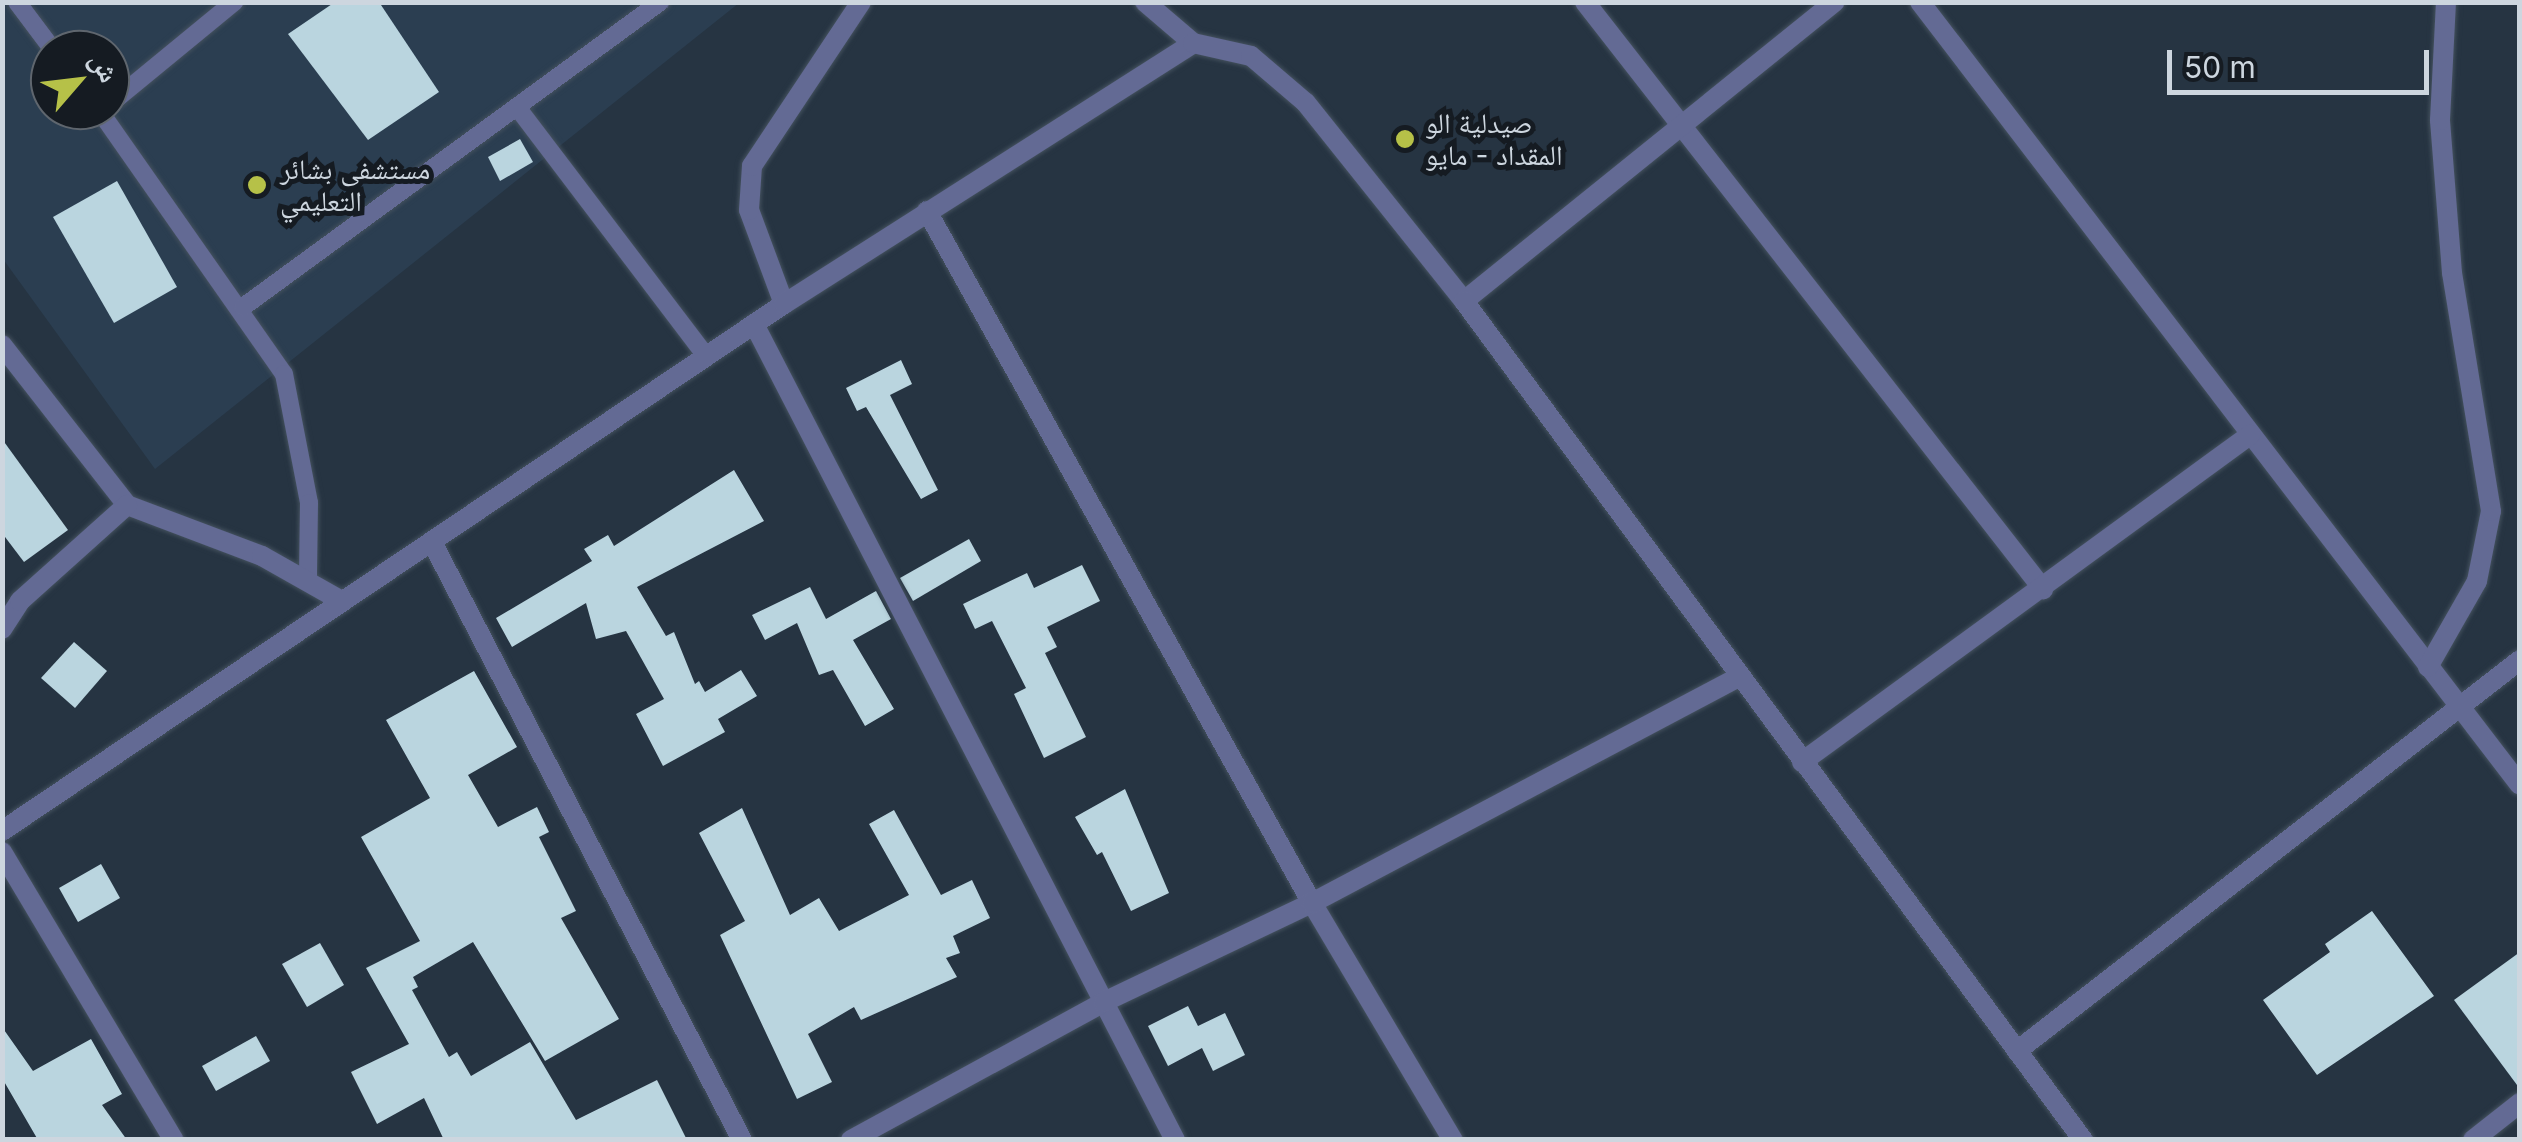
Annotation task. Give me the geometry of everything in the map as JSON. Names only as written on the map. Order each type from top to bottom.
[{"type":"street","points":[[784,304],[749,210],[752,166],[861,2]]},
{"type":"street","points":[[1145,2],[1193,43],[1251,56],[1280,75],[1464,301],[1738,678],[2083,1140]]},
{"type":"street","points":[[1585,2],[1680,129],[2043,588]]},
{"type":"street","points":[[1464,301],[1834,2]]},
{"type":"street","points":[[1920,2],[2520,785]]},
{"type":"street","points":[[2428,667],[2477,581],[2491,511],[2452,274],[2440,120],[2446,2]]},
{"type":"street","points":[[2,831],[784,304],[1193,43]]},
{"type":"street","points":[[927,211],[1312,903],[1453,1140]]},
{"type":"street","points":[[754,324],[1174,1140]]},
{"type":"street","points":[[2,345],[127,505],[308,578],[342,601]]},
{"type":"street","points":[[1802,762],[2250,435]]},
{"type":"street","points":[[2,628],[20,601],[127,505]]},
{"type":"street","points":[[432,542],[742,1140]]},
{"type":"street","points":[[2017,1051],[2520,660]]},
{"type":"street","points":[[851,1140],[1104,1002],[1312,903],[1738,678]]},
{"type":"street","points":[[2,852],[174,1140]]},
{"type":"street","points":[[2483,1137],[2520,1103]]},
{"type":"lane","points":[[18,2],[39,30]]},
{"type":"lane","points":[[130,87],[234,2]]},
{"type":"lane","points":[[243,307],[660,2]]},
{"type":"lane","points":[[517,107],[706,356]]},
{"type":"lane","points":[[118,130],[268,343],[292,402],[309,503],[308,578]]},
{"type":"shaded area","name":"مستشفى بشائر التعليمي","points":[[2,3],[739,3],[155,469],[3,259]]},
{"type":"building","points":[[335,2],[379,2],[439,92],[368,140],[288,34]]},
{"type":"building","points":[[520,139],[533,162],[500,181],[488,157]]},
{"type":"building","points":[[117,181],[177,287],[114,323],[53,217]]},
{"type":"building","points":[[901,360],[912,384],[890,395],[938,490],[921,499],[866,407],[857,411],[846,388]]},
{"type":"building","points":[[2,439],[68,530],[24,562],[2,533]]},
{"type":"building","points":[[734,470],[764,521],[637,587],[666,636],[674,632],[695,684],[699,681],[705,692],[741,670],[757,696],[718,719],[725,732],[663,766],[636,714],[664,699],[626,631],[596,639],[586,603],[512,647],[496,618],[592,561],[584,549],[608,535],[614,546]]},
{"type":"building","points":[[969,539],[981,561],[913,601],[900,578]]},
{"type":"building","points":[[1082,565],[1100,601],[1047,627],[1057,647],[1045,653],[1086,737],[1044,758],[1014,694],[1026,688],[992,621],[975,629],[963,604],[1027,573],[1034,588]]},
{"type":"building","points":[[810,587],[826,619],[876,591],[891,619],[853,640],[894,709],[865,726],[833,670],[819,675],[797,623],[765,640],[752,615]]},
{"type":"building","points":[[74,642],[107,671],[75,708],[41,678]]},
{"type":"building","points":[[474,671],[517,747],[468,775],[498,827],[537,807],[549,832],[539,837],[576,911],[561,918],[619,1019],[545,1061],[473,942],[413,977],[418,987],[412,990],[449,1057],[457,1052],[471,1076],[530,1042],[576,1120],[657,1080],[687,1140],[444,1140],[424,1098],[377,1124],[351,1072],[409,1044],[366,968],[420,941],[361,837],[430,798],[386,720]]},
{"type":"building","points":[[1125,789],[1169,893],[1131,911],[1102,852],[1097,855],[1075,817]]},
{"type":"building","points":[[742,808],[790,915],[819,898],[839,931],[909,895],[869,824],[894,810],[941,895],[972,880],[990,918],[953,936],[960,953],[946,958],[957,977],[861,1020],[854,1007],[808,1034],[832,1082],[797,1099],[720,935],[745,921],[699,833]]},
{"type":"building","points":[[101,864],[120,898],[78,922],[59,888]]},
{"type":"building","points":[[2372,911],[2434,996],[2317,1075],[2263,1000],[2330,952],[2325,944]]},
{"type":"building","points":[[320,943],[344,985],[307,1007],[282,964]]},
{"type":"building","points":[[2520,952],[2520,1089],[2454,1000]]},
{"type":"building","points":[[1188,1006],[1198,1026],[1225,1013],[1245,1055],[1213,1071],[1202,1048],[1168,1066],[1148,1026]]},
{"type":"building","points":[[2,1027],[33,1071],[91,1039],[122,1094],[102,1105],[127,1140],[38,1140],[2,1078]]},
{"type":"building","points":[[256,1036],[270,1061],[216,1091],[202,1066]]},
{"type":"place","name":"صيدلية الو المقداد - مايو","points":[[1405,139]]},
{"type":"place","name":"مستشفى بشائر التعليمي","points":[[257,185]]}]
